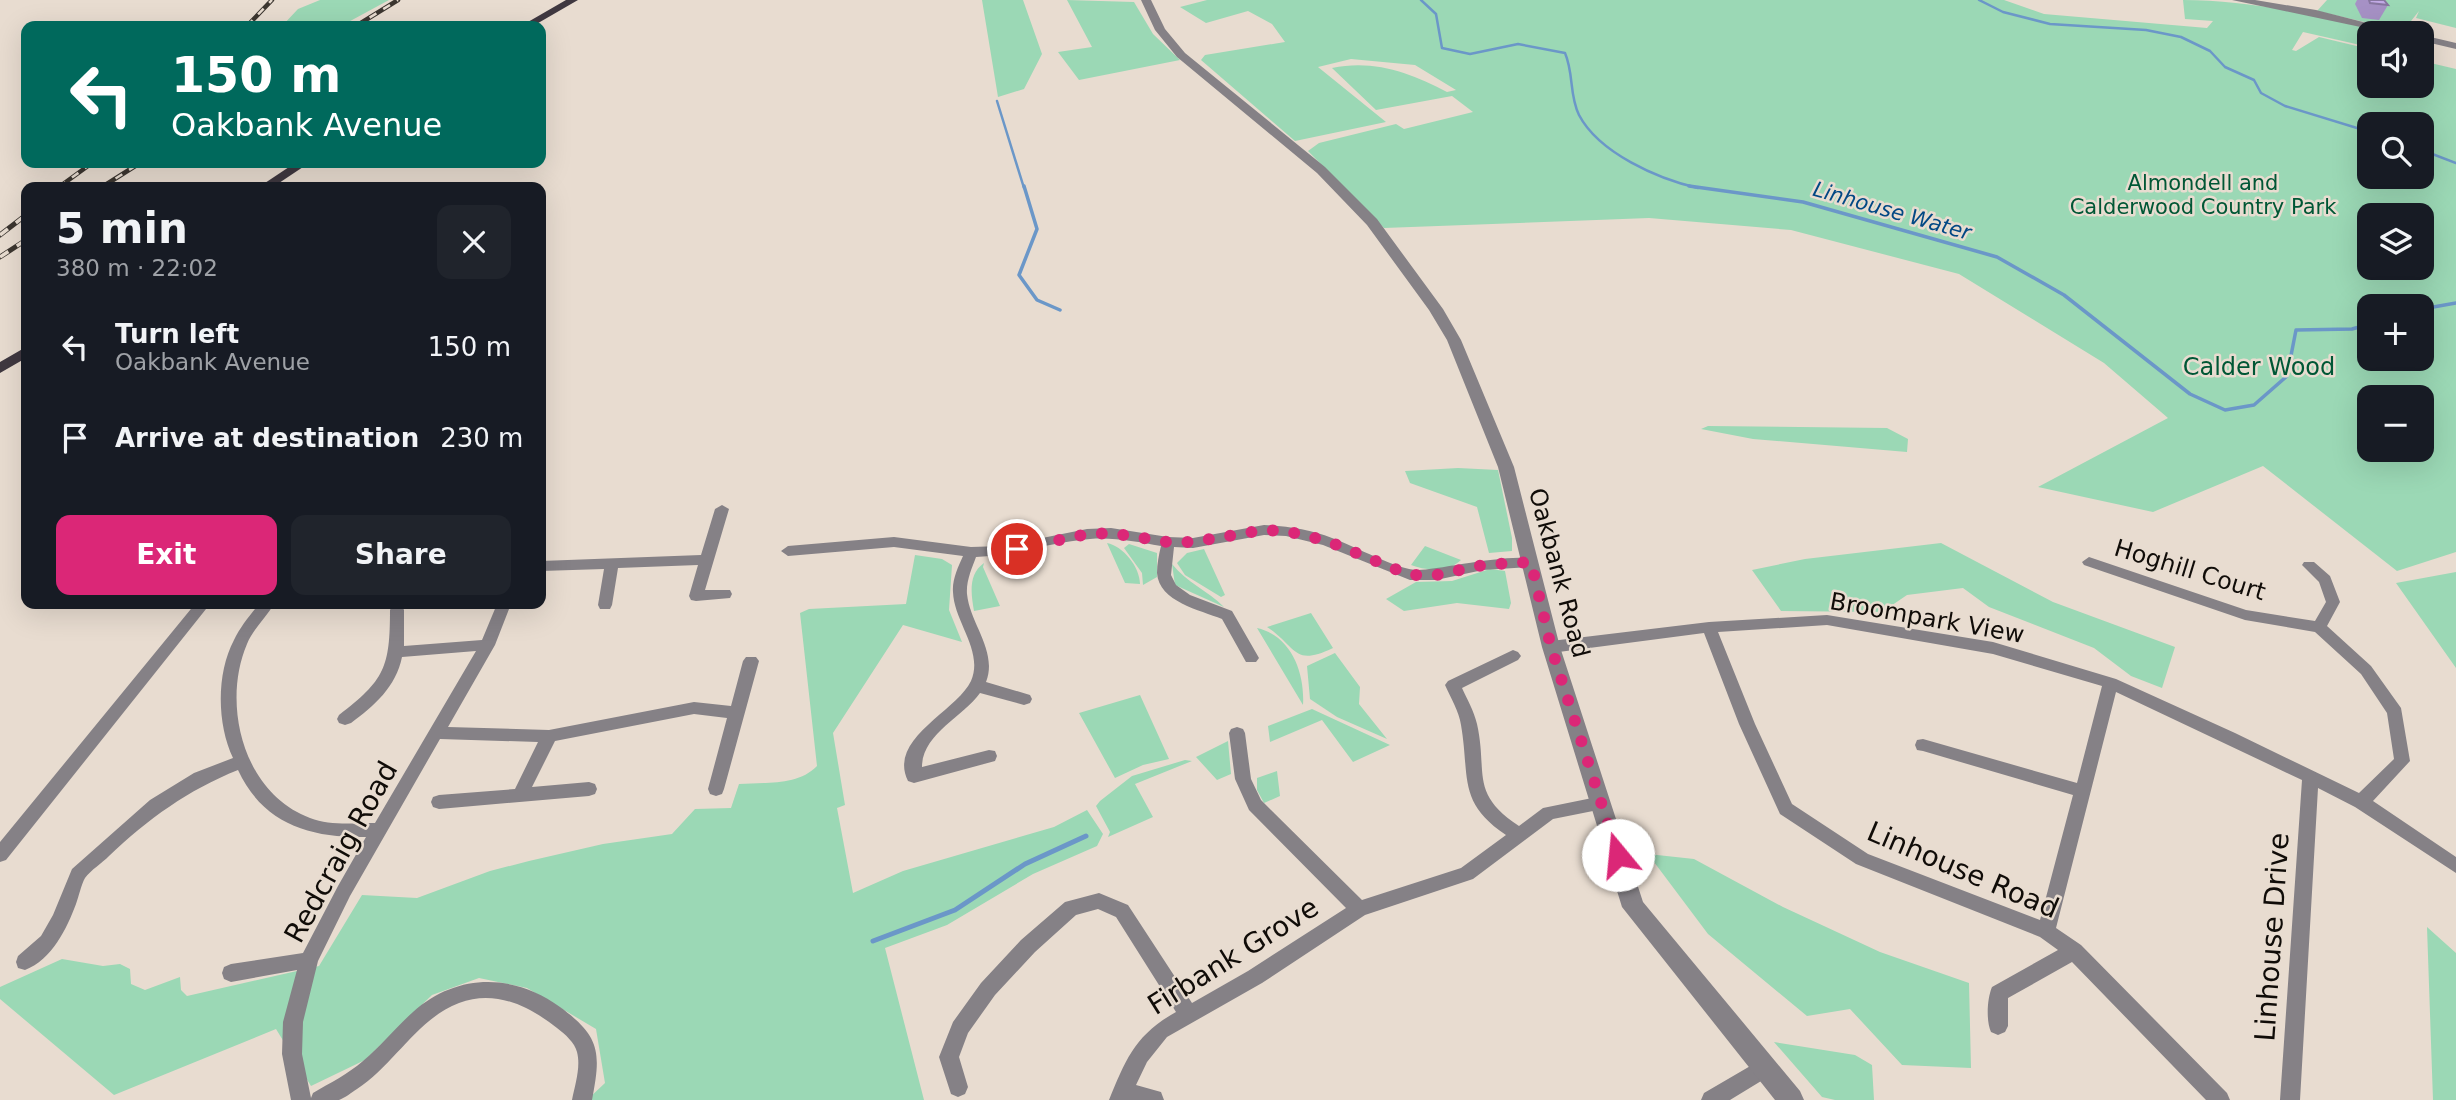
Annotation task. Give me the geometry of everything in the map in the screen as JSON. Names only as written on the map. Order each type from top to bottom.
[{"type":"main road","points":[[535,21],[573,0]]},
{"type":"main road","points":[[273,182],[295,168]]},
{"type":"main road","points":[[0,369],[21,354]]},
{"type":"street","name":"Oakbank Road","points":[[1146,0],[1160,30],[1181,55],[1321,170],[1372,222],[1437,309],[1454,340],[1506,467],[1551,647],[1633,907],[1791,1100]]},
{"type":"street","points":[[2237,0],[2307,11],[2357,23]]},
{"type":"street","points":[[2434,41],[2456,47]]},
{"type":"street","points":[[722,509],[696,596],[725,594]]},
{"type":"street","points":[[788,551],[894,542],[971,552],[1033,547],[1087,534],[1111,533],[1168,542],[1193,542],[1264,530],[1296,532],[1327,541],[1410,575],[1436,575],[1483,565],[1531,562]]},
{"type":"street","points":[[1168,542],[1164,575],[1170,588],[1185,599],[1227,615],[1251,658]]},
{"type":"street","points":[[971,552],[960,593],[964,617],[982,654],[977,686],[922,737],[912,763],[914,776],[989,756]]},
{"type":"street","points":[[546,566],[708,560]]},
{"type":"street","name":"Hoghill Court","points":[[2089,562],[2245,615],[2319,627]]},
{"type":"street","points":[[605,605],[612,564]]},
{"type":"street","points":[[2309,565],[2325,580],[2333,602],[2319,627],[2366,670],[2395,712],[2402,761],[2361,802]]},
{"type":"street","points":[[0,855],[199,609]]},
{"type":"street","points":[[263,609],[246,630],[236,651],[230,676],[228,705],[240,762],[269,803],[306,824],[338,830],[379,830]]},
{"type":"street","name":"Redcraig Road","points":[[300,1100],[292,1054],[293,1023],[309,960],[379,830],[439,733],[487,645],[502,609]]},
{"type":"street","points":[[345,719],[379,694],[399,652],[397,610]]},
{"type":"street","name":"Broompark View","points":[[1551,647],[1709,627],[1827,620],[1993,648],[2111,683],[2361,802],[2456,866]]},
{"type":"street","name":"Linhouse Road","points":[[1709,627],[1747,724],[1786,808],[1862,859],[2046,931],[2074,951],[2220,1100]]},
{"type":"street","points":[[399,652],[487,645]]},
{"type":"street","points":[[1513,656],[1453,685],[1469,722],[1476,786],[1483,806],[1495,819],[1520,836]]},
{"type":"street","points":[[716,789],[751,661]]},
{"type":"street","points":[[2046,931],[2111,683]]},
{"type":"street","points":[[977,686],[1024,699]]},
{"type":"street","points":[[439,733],[549,736],[694,708],[736,713]]},
{"type":"street","name":"Firbank Grove","points":[[1237,733],[1242,779],[1255,805],[1359,909]]},
{"type":"street","points":[[521,793],[549,736]]},
{"type":"street","points":[[1923,745],[2081,791]]},
{"type":"street","points":[[25,962],[47,942],[61,919],[78,874],[113,841],[156,805],[200,778],[240,762]]},
{"type":"street","name":"Linhouse Drive","points":[[2290,1100],[2310,777]]},
{"type":"street","points":[[439,802],[589,789]]},
{"type":"street","name":"Firbank Grove","points":[[1154,1099],[1120,1096],[1140,1055],[1160,1031],[1255,977],[1359,909],[1466,874],[1549,813],[1602,803]]},
{"type":"street","points":[[958,1087],[949,1057],[960,1028],[988,989],[1028,946],[1071,908],[1099,901],[1122,911],[1189,1015]]},
{"type":"street","points":[[1998,1026],[1999,993],[2074,951]]},
{"type":"street","points":[[231,973],[309,960]]},
{"type":"street","points":[[320,1100],[370,1068],[427,1012],[439,1004],[482,989],[500,989],[530,997],[574,1029],[587,1046],[590,1055],[582,1100]]},
{"type":"street","points":[[1711,1100],[1764,1068]]},
{"type":"green space","points":[[320,0],[389,0],[350,21],[287,21],[298,9]]},
{"type":"green space","points":[[982,0],[1023,0],[1042,54],[1024,89],[998,97]]},
{"type":"green space","points":[[1067,0],[1134,2],[1153,34],[1180,60],[1079,80],[1058,52],[1092,47]]},
{"type":"green space","name":"Almondell and Calderwood Country Park","points":[[1207,0],[2004,0],[2044,14],[2207,28],[2213,21],[2185,19],[2183,0],[2262,6],[2357,25],[2357,44],[2303,32],[2292,50],[2296,51],[2319,37],[2357,46],[2357,98],[2434,98],[2434,64],[2456,69],[2456,552],[2397,571],[2263,466],[2153,512],[2038,487],[2168,418],[2104,363],[1959,274],[1791,230],[1649,218],[1384,228],[1308,151],[1319,143],[1396,124],[1404,129],[1473,112],[1452,96],[1376,110],[1332,68],[1363,65],[1392,69],[1447,92],[1456,90],[1415,65],[1351,59],[1318,67],[1386,122],[1295,141],[1201,60],[1205,55],[1285,42],[1272,24],[1248,11],[1206,23],[1180,7]]},
{"type":"green space","points":[[2327,0],[2370,0],[2388,4],[2376,0],[2456,0],[2456,28],[2416,18],[2419,11],[2411,21],[2360,21],[2317,11]]},
{"type":"green space","points":[[1708,426],[1887,428],[1908,439],[1907,452],[1753,439],[1701,429]]},
{"type":"green space","points":[[1458,468],[1498,470],[1512,538],[1512,551],[1489,553],[1477,507],[1410,483],[1405,471]]},
{"type":"green space","points":[[1107,543],[1119,548],[1130,558],[1140,584],[1125,583]]},
{"type":"green space","points":[[1941,543],[2053,602],[2175,647],[2162,688],[2131,676],[2094,648],[1989,607],[1963,588],[1907,595],[1882,612],[1781,611],[1752,570],[1805,559]]},
{"type":"green space","points":[[1129,544],[1157,553],[1157,577],[1143,585],[1142,573],[1124,548]]},
{"type":"green space","points":[[1425,546],[1461,560],[1450,567],[1437,569],[1411,565]]},
{"type":"green space","points":[[1204,549],[1225,595],[1221,597],[1185,575],[1177,563],[1187,553]]},
{"type":"green space","points":[[915,555],[942,559],[952,565],[949,610],[962,642],[903,625],[833,733],[845,805],[837,808],[853,893],[903,871],[1054,827],[1087,810],[1103,834],[1097,846],[1033,874],[947,925],[885,948],[924,1100],[587,1100],[605,1083],[596,1029],[527,988],[479,978],[432,995],[365,1060],[311,1086],[276,1029],[114,1095],[0,999],[0,987],[62,959],[103,966],[120,964],[130,969],[131,984],[145,990],[180,977],[181,990],[187,996],[319,966],[362,895],[417,898],[490,871],[529,861],[603,844],[672,834],[695,809],[731,808],[739,784],[781,782],[800,777],[817,766],[800,613],[809,609],[906,604]]},
{"type":"green space","points":[[984,563],[983,567],[1000,606],[974,611],[973,579]]},
{"type":"green space","points":[[1172,564],[1184,576],[1224,607],[1175,585]]},
{"type":"green space","points":[[1490,569],[1505,571],[1511,603],[1509,609],[1457,603],[1404,611],[1386,599],[1416,582],[1452,581]]},
{"type":"green space","points":[[2456,572],[2456,668],[2396,583]]},
{"type":"green space","points":[[1311,613],[1333,648],[1310,656],[1303,655],[1267,627]]},
{"type":"green space","points":[[1257,628],[1279,639],[1294,658],[1302,681],[1303,705]]},
{"type":"green space","points":[[1335,653],[1360,687],[1359,704],[1387,739],[1337,717],[1310,699],[1307,666]]},
{"type":"green space","points":[[1140,695],[1169,759],[1143,765],[1115,778],[1079,713]]},
{"type":"green space","points":[[1312,709],[1390,745],[1353,762],[1322,720],[1270,742],[1268,726]]},
{"type":"green space","points":[[1228,741],[1231,774],[1217,780],[1196,757]]},
{"type":"green space","points":[[1185,760],[1192,761],[1135,784],[1153,817],[1108,837],[1110,832],[1096,806],[1100,801],[1132,776]]},
{"type":"green space","points":[[1277,771],[1280,796],[1264,803],[1257,790],[1257,778]]},
{"type":"green space","points":[[1648,854],[1694,859],[1783,907],[1880,952],[1969,983],[1971,1068],[1902,1065],[1850,1009],[1807,1016],[1708,934]]},
{"type":"green space","points":[[2427,927],[2456,953],[2456,1100],[2433,1100]]},
{"type":"green space","points":[[1774,1042],[1855,1055],[1872,1065],[1874,1100],[1835,1100],[1822,1097]]},
{"type":"building","points":[[2369,0],[2384,0],[2388,5],[2370,3]]},
{"type":"waterway","name":"Linhouse Water","points":[[1421,0],[1436,14],[1442,48],[1470,54],[1518,44],[1565,53],[1576,107],[1588,129],[1600,141],[1631,162],[1665,178],[1691,186]]},
{"type":"waterway","points":[[1979,0],[2003,12],[2050,24],[2146,30],[2181,37],[2210,51],[2225,67],[2254,80],[2261,93],[2285,106],[2357,128]]},
{"type":"waterway","points":[[997,101],[1024,188]]},
{"type":"waterway","points":[[2434,155],[2456,163]]},
{"type":"waterway","points":[[1024,186],[1037,229],[1019,275],[1037,300],[1060,310]]},
{"type":"waterway","name":"Linhouse Water","points":[[1691,186],[1803,202],[1997,257],[2064,295],[2190,394],[2225,410],[2254,405],[2287,376],[2296,330],[2357,328]]},
{"type":"waterway","name":"Linhouse Water","points":[[1691,186],[1698,188]]},
{"type":"waterway","name":"Linhouse Water","points":[[2434,307],[2456,303]]},
{"type":"waterway","points":[[873,941],[955,910],[1025,864],[1086,836]]},
{"type":"railway","points":[[252,21],[272,0]]},
{"type":"railway","points":[[364,21],[398,0]]},
{"type":"railway","points":[[66,182],[85,168]]},
{"type":"railway","points":[[110,182],[132,168]]},
{"type":"railway","points":[[0,235],[21,219]]},
{"type":"railway","points":[[0,257],[21,243]]},
{"type":"route","points":[[1017,549],[1087,534],[1111,533],[1168,542],[1193,542],[1264,530],[1307,533],[1410,575],[1436,575],[1483,565],[1531,562],[1551,647],[1618,855]]},
{"type":"park label","name":"Calder Wood","points":[[2259,367]]}]
